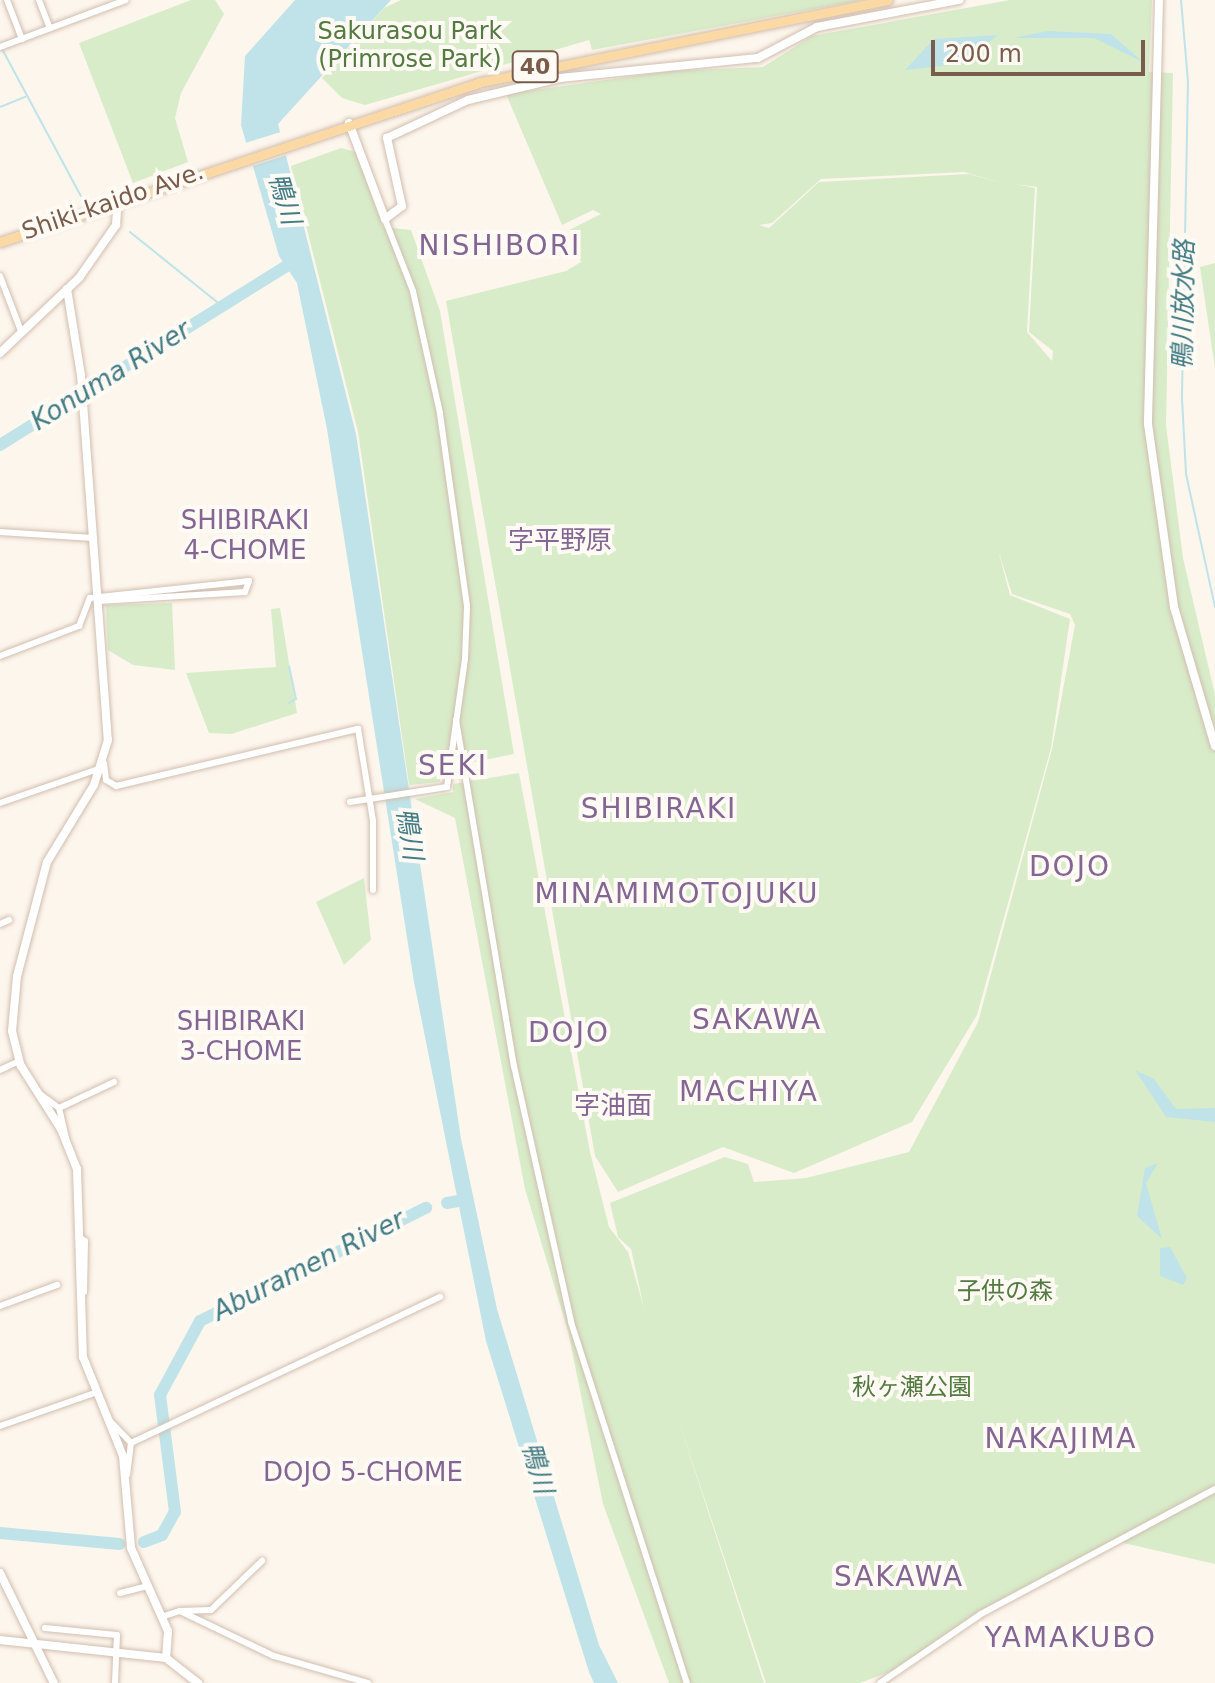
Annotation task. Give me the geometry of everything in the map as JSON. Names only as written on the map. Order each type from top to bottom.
[{"type":"main road","name":"40","points":[[348,122],[528,69],[888,0]]},
{"type":"main road","name":"Shiki-kaido Ave.","points":[[0,242],[348,122]]},
{"type":"street","points":[[7,0],[22,39]]},
{"type":"street","points":[[39,0],[50,28]]},
{"type":"street","points":[[0,47],[126,0]]},
{"type":"street","points":[[385,219],[402,206],[387,138],[468,100],[560,78],[758,58],[817,27],[959,0]]},
{"type":"street","points":[[1159,0],[1148,424],[1174,607],[1215,746]]},
{"type":"street","points":[[348,122],[416,305],[454,503],[467,624],[447,787],[352,802]]},
{"type":"street","points":[[0,353],[67,289],[116,225],[118,199]]},
{"type":"street","points":[[0,276],[21,331]]},
{"type":"street","points":[[67,289],[81,375],[98,599],[102,765],[106,780],[116,786],[358,729],[370,799],[373,890]]},
{"type":"street","points":[[0,532],[93,538]]},
{"type":"street","points":[[98,599],[215,590],[222,579],[245,578],[249,587],[98,599]]},
{"type":"street","points":[[0,656],[79,626],[98,599]]},
{"type":"street","points":[[456,720],[511,1053],[571,1322],[687,1683]]},
{"type":"street","points":[[0,803],[102,765]]},
{"type":"street","points":[[67,1142],[19,1061],[12,1031],[17,976],[44,873],[102,765]]},
{"type":"street","points":[[0,924],[9,920]]},
{"type":"street","points":[[0,1070],[19,1061]]},
{"type":"street","points":[[59,1108],[114,1082]]},
{"type":"street","points":[[37,1092],[59,1108],[80,1185],[77,1314],[95,1393],[109,1420],[127,1475]]},
{"type":"street","points":[[0,1306],[57,1285]]},
{"type":"street","points":[[131,1443],[440,1297]]},
{"type":"street","points":[[0,1426],[95,1393]]},
{"type":"street","points":[[109,1420],[131,1443]]},
{"type":"street","points":[[131,1443],[127,1475],[131,1548],[144,1587],[169,1636],[166,1658]]},
{"type":"street","points":[[880,1683],[992,1607],[1215,1489]]},
{"type":"street","points":[[161,1617],[180,1611],[211,1610],[262,1561]]},
{"type":"street","points":[[0,1573],[54,1683]]},
{"type":"street","points":[[120,1593],[144,1587]]},
{"type":"street","points":[[180,1611],[274,1656],[368,1683]]},
{"type":"street","points":[[45,1628],[117,1635],[115,1683]]},
{"type":"street","points":[[0,1640],[166,1658],[198,1683]]},
{"type":"green space","points":[[191,0],[215,0],[224,14],[181,93],[175,118],[188,162],[133,183],[79,43]]},
{"type":"green space","name":"Sakurasou Park (Primrose Park)","points":[[401,0],[862,0],[592,50],[589,40],[365,105],[342,98],[322,78],[384,8]]},
{"type":"green space","points":[[1010,0],[1152,0],[1149,72],[1173,73],[1166,425],[1183,558],[1215,695],[1215,1564],[1115,1541],[972,1616],[912,1663],[860,1683],[766,1683],[676,1413],[764,1683],[669,1683],[603,1504],[568,1331],[525,1189],[455,818],[415,799],[453,792],[453,784],[519,773],[590,1152],[609,1227],[628,1252],[644,1308],[631,1249],[618,1237],[610,1203],[725,1157],[748,1164],[754,1182],[806,1178],[909,1152],[978,1022],[1052,749],[1075,625],[1070,614],[1012,594],[998,550],[1010,595],[1070,619],[1051,748],[977,1015],[912,1122],[794,1173],[723,1147],[618,1192],[595,1156],[446,301],[566,271],[581,262],[569,230],[601,214],[593,210],[562,225],[506,94],[670,71],[763,67],[812,36]],"holes":[[[964,172],[1005,184],[969,174],[819,182],[769,228],[759,225],[772,223],[821,179]],[[1015,184],[1037,187],[1029,332],[1053,351],[1052,361],[1027,332],[1035,188]]]},
{"type":"green space","points":[[341,148],[356,152],[383,227],[411,230],[440,311],[514,754],[440,769],[440,782],[409,785],[358,432],[291,166]]},
{"type":"green space","points":[[1215,263],[1215,368],[1200,267]]},
{"type":"green space","points":[[172,603],[175,670],[133,665],[108,650],[106,605]]},
{"type":"green space","points":[[280,608],[297,713],[231,734],[209,733],[186,673],[276,667],[271,609]]},
{"type":"green space","points":[[364,878],[371,940],[344,965],[316,902]]},
{"type":"water","name":"鴨川","points":[[295,0],[391,0],[278,124],[356,434],[461,1139],[497,1309],[599,1645],[618,1683],[594,1683],[589,1672],[486,1341],[414,982],[327,429],[297,283],[279,256],[241,125],[245,56]]},
{"type":"water","points":[[1048,31],[1111,34],[1143,62],[1094,38],[1014,38]]},
{"type":"water","points":[[998,35],[961,64],[905,70],[934,39]]},
{"type":"water","points":[[1135,1070],[1154,1079],[1176,1109],[1215,1108],[1215,1122],[1166,1117]]},
{"type":"water","points":[[1158,1163],[1146,1183],[1162,1239],[1137,1216],[1145,1168]]},
{"type":"water","points":[[1170,1247],[1187,1278],[1183,1285],[1160,1276],[1160,1248]]},
{"type":"pier","points":[[284,131],[290,154],[249,167],[242,144]]},
{"type":"waterway","name":"鴨川放水路","points":[[1181,0],[1188,81],[1182,399],[1186,474],[1215,607]]},
{"type":"waterway","points":[[1,47],[81,196]]},
{"type":"waterway","points":[[0,107],[25,97]]},
{"type":"waterway","points":[[130,232],[222,306]]},
{"type":"waterway","name":"Konuma River","points":[[0,445],[296,260]]},
{"type":"waterway","points":[[289,667],[296,699],[289,703]]},
{"type":"waterway","name":"Aburamen River","points":[[447,1203],[464,1200]]},
{"type":"waterway","name":"Aburamen River","points":[[144,1542],[162,1535],[175,1512],[160,1395],[200,1321],[426,1208]]},
{"type":"waterway","name":"Aburamen River","points":[[0,1533],[119,1544]]},
{"type":"district","name":"NISHIBORI","points":[[500,246]]},
{"type":"district","name":"SHIBIRAKI 4-CHOME","points":[[245,536]]},
{"type":"district","name":"字平野原","points":[[560,541]]},
{"type":"district","name":"SEKI","points":[[453,766]]},
{"type":"district","name":"SHIBIRAKI","points":[[659,809]]},
{"type":"district","name":"DOJO","points":[[1070,867]]},
{"type":"district","name":"MINAMIMOTOJUKU","points":[[677,894]]},
{"type":"district","name":"SAKAWA","points":[[757,1020]]},
{"type":"district","name":"DOJO","points":[[569,1033]]},
{"type":"district","name":"SHIBIRAKI 3-CHOME","points":[[241,1037]]},
{"type":"district","name":"MACHIYA","points":[[749,1092]]},
{"type":"district","name":"字油面","points":[[613,1106]]},
{"type":"district","name":"NAKAJIMA","points":[[1061,1439]]},
{"type":"district","name":"DOJO 5-CHOME","points":[[363,1473]]},
{"type":"district","name":"SAKAWA","points":[[899,1577]]},
{"type":"district","name":"YAMAKUBO","points":[[1071,1638]]},
{"type":"park label","name":"子供の森","points":[[1005,1292]]},
{"type":"park label","name":"秋ヶ瀬公園","points":[[912,1388]]}]
